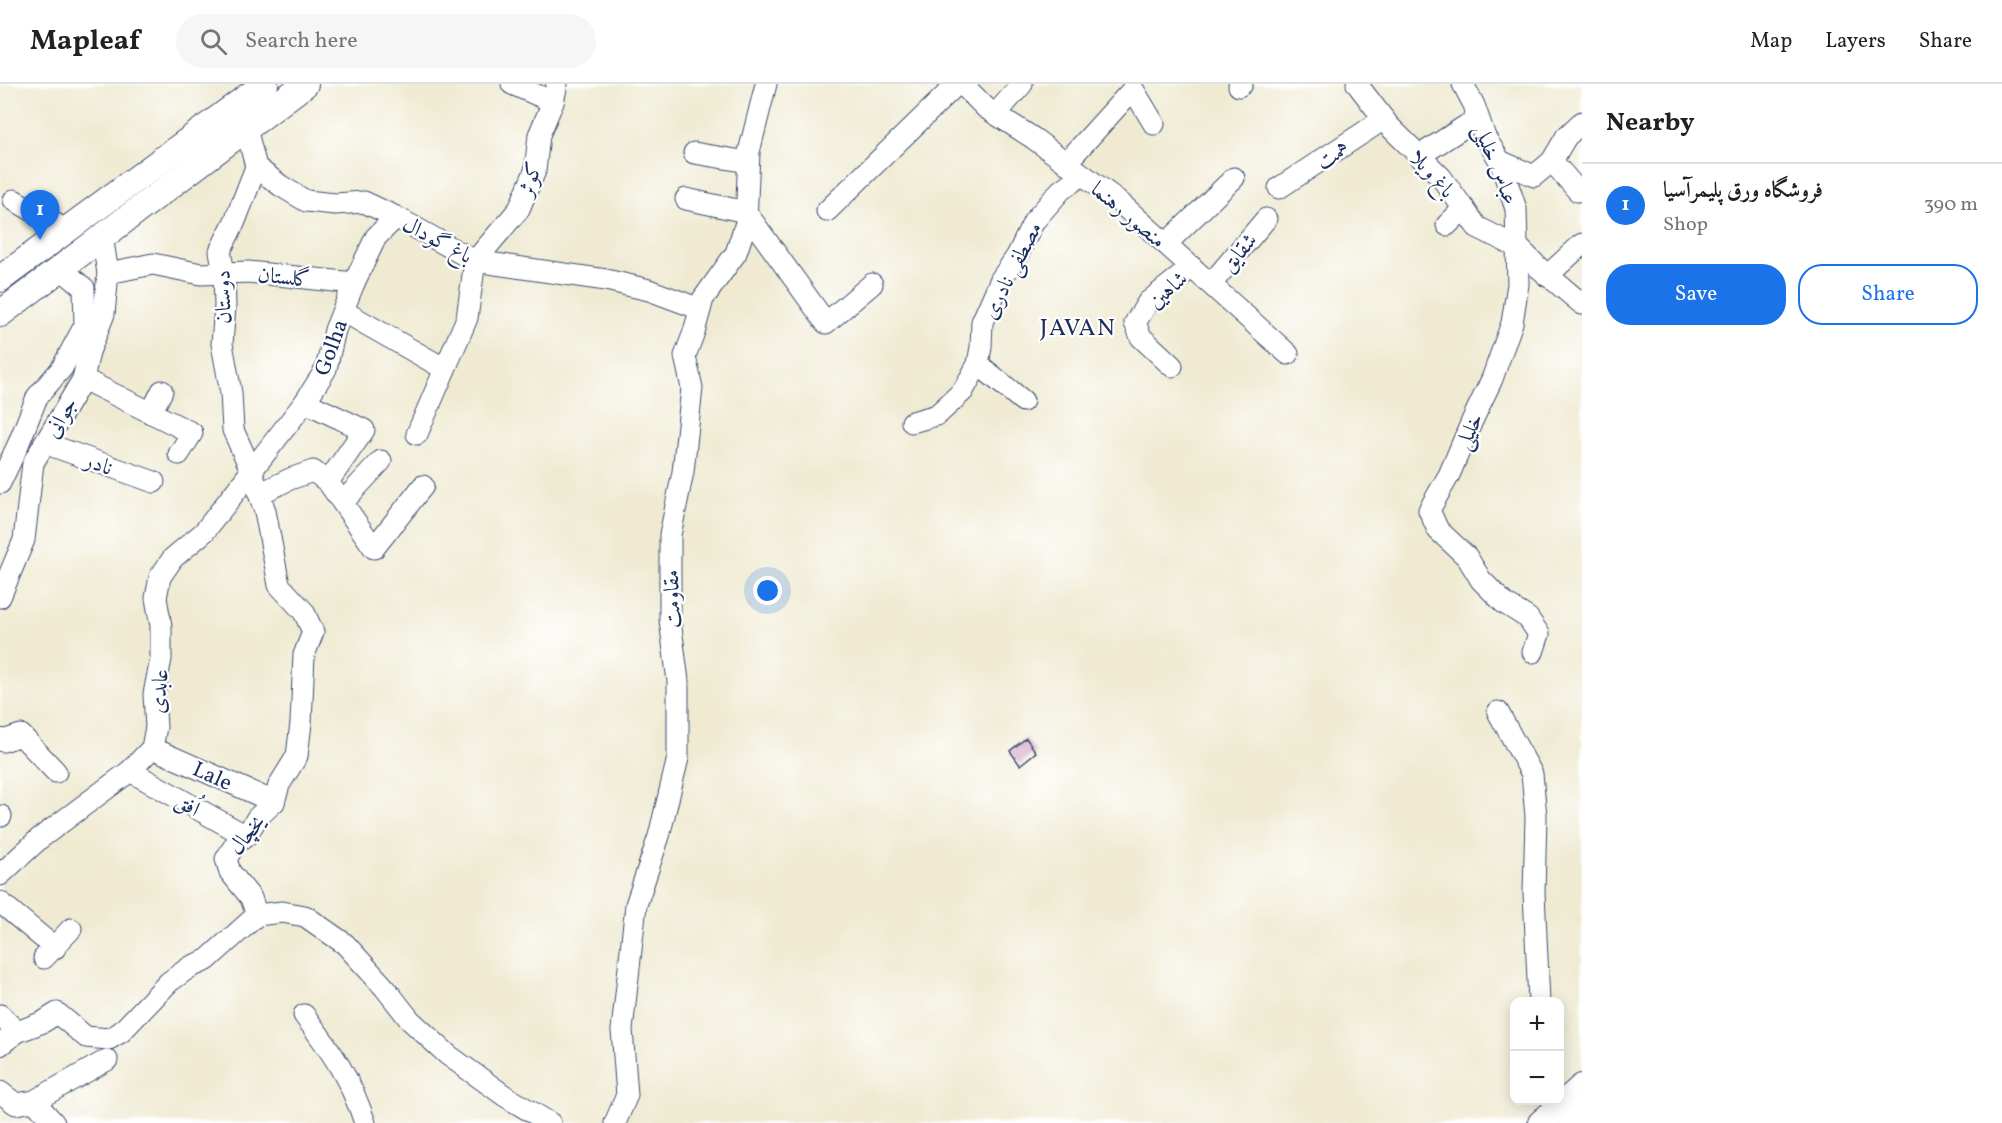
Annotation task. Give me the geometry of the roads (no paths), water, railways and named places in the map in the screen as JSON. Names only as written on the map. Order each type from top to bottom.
[{"type":"main road","points":[[0,314],[305,84]]},
{"type":"main road","points":[[3,271],[66,230],[250,88]]},
{"type":"main road","points":[[1555,1114],[1582,1087]]},
{"type":"main road","points":[[1555,1114],[1582,1115]]},
{"type":"street","points":[[512,84],[555,93]]},
{"type":"street","name":"مقاومت","points":[[615,1123],[627,1095],[622,1030],[636,905],[659,836],[678,758],[678,681],[670,620],[670,535],[683,472],[692,388],[685,356],[703,299],[736,252],[746,223],[749,152],[766,84]]},
{"type":"street","points":[[826,211],[957,84]]},
{"type":"street","name":"منصور رهنما","points":[[962,84],[986,108],[1117,200],[1288,354]]},
{"type":"street","points":[[996,114],[1022,84]]},
{"type":"street","name":"باغ ویلا","points":[[1357,84],[1384,119],[1441,177],[1477,226],[1519,248]]},
{"type":"street","name":"عباس خلیلی","points":[[1463,84],[1474,105],[1485,137],[1500,161],[1516,209],[1519,248]]},
{"type":"street","name":"مصطفی نادری","points":[[912,422],[937,415],[963,391],[978,364],[982,322],[1001,279],[1017,256],[1034,221],[1061,190],[1133,88],[1154,124]]},
{"type":"street","name":"کوثر","points":[[475,261],[519,209],[535,171],[539,135],[555,93]]},
{"type":"street","points":[[1419,156],[1478,118]]},
{"type":"street","name":"همت","points":[[1279,188],[1384,119]]},
{"type":"street","points":[[246,128],[256,167]]},
{"type":"street","points":[[1500,161],[1534,176],[1552,161],[1566,137],[1579,132]]},
{"type":"street","points":[[694,153],[748,162]]},
{"type":"street","points":[[1552,161],[1578,191]]},
{"type":"street","name":"باغ گودال","points":[[256,167],[306,201],[335,204],[364,202],[475,261],[606,280],[649,290],[700,309]]},
{"type":"street","name":"دوستان","points":[[251,470],[232,430],[231,393],[222,344],[225,306],[224,273],[220,251],[235,221],[256,167]]},
{"type":"street","points":[[1166,244],[1234,178]]},
{"type":"street","points":[[686,199],[746,212],[826,323],[872,284]]},
{"type":"street","points":[[14,200],[66,230]]},
{"type":"street","points":[[1447,225],[1464,208]]},
{"type":"street","name":"Golha","points":[[251,470],[305,402],[326,369],[335,330],[354,283],[376,237],[396,217]]},
{"type":"street","name":"شقایق","points":[[1211,284],[1266,219]]},
{"type":"street","name":"جوانی","points":[[0,597],[24,540],[33,463],[83,379],[88,352],[104,314],[108,273],[102,236]]},
{"type":"street","points":[[1547,276],[1582,244]]},
{"type":"street","points":[[1519,248],[1547,276],[1582,304]]},
{"type":"street","name":"خلیلی","points":[[1519,248],[1518,284],[1512,323],[1492,379],[1449,475],[1429,510],[1438,530],[1467,557],[1481,580],[1504,603],[1528,618],[1539,634],[1533,652]]},
{"type":"street","points":[[417,434],[467,318],[475,261]]},
{"type":"street","name":"گلستان","points":[[108,273],[153,264],[201,274],[248,272],[354,283]]},
{"type":"street","name":"شاهین","points":[[1172,366],[1141,337],[1135,323],[1148,302],[1192,267]]},
{"type":"street","name":"جوانی","points":[[0,483],[37,398],[62,368],[85,325],[84,288],[60,268]]},
{"type":"street","points":[[343,310],[445,369]]},
{"type":"street","points":[[978,364],[1023,401]]},
{"type":"street","points":[[83,379],[192,433],[179,454]]},
{"type":"street","points":[[151,413],[162,391]]},
{"type":"street","points":[[305,402],[363,430],[328,482]]},
{"type":"street","name":"نادر","points":[[44,443],[154,482]]},
{"type":"street","points":[[343,502],[381,460]]},
{"type":"street","name":"یخچال","points":[[251,470],[265,511],[279,585],[304,612],[313,632],[304,655],[297,756],[279,785],[274,802],[256,818],[246,836],[236,843],[226,859],[230,872],[251,898],[257,915]]},
{"type":"street","name":"عابدی","points":[[152,748],[156,727],[153,694],[161,659],[161,626],[156,598],[160,576],[173,558],[204,532],[251,470]]},
{"type":"street","points":[[259,494],[313,471],[328,482],[374,548],[423,486]]},
{"type":"street","points":[[1498,712],[1532,774],[1536,816],[1534,893],[1539,997]]},
{"type":"street","points":[[0,739],[3,741],[21,735],[56,772]]},
{"type":"street","points":[[0,876],[39,839],[130,771],[152,748]]},
{"type":"street","name":"Lale","points":[[152,748],[274,802]]},
{"type":"street","name":"اُفق","points":[[130,771],[246,836]]},
{"type":"street","points":[[0,902],[50,953],[71,929]]},
{"type":"street","points":[[0,1046],[17,1032],[43,1022],[57,1013],[86,1037],[109,1040],[121,1032],[169,982],[207,960],[257,915],[282,912],[305,916],[345,944],[410,1020],[448,1054],[505,1096],[550,1123]]},
{"type":"street","points":[[0,1015],[17,1032]]},
{"type":"street","points":[[304,1015],[336,1059],[356,1095],[365,1123]]},
{"type":"street","points":[[12,1103],[107,1060]]},
{"type":"street","points":[[12,1103],[54,1123]]},
{"type":"place","name":"فروشگاه ورق پلیمرآسیا","points":[[40,240]]},
{"type":"district","name":"JAVAN","points":[[1078,327]]}]
